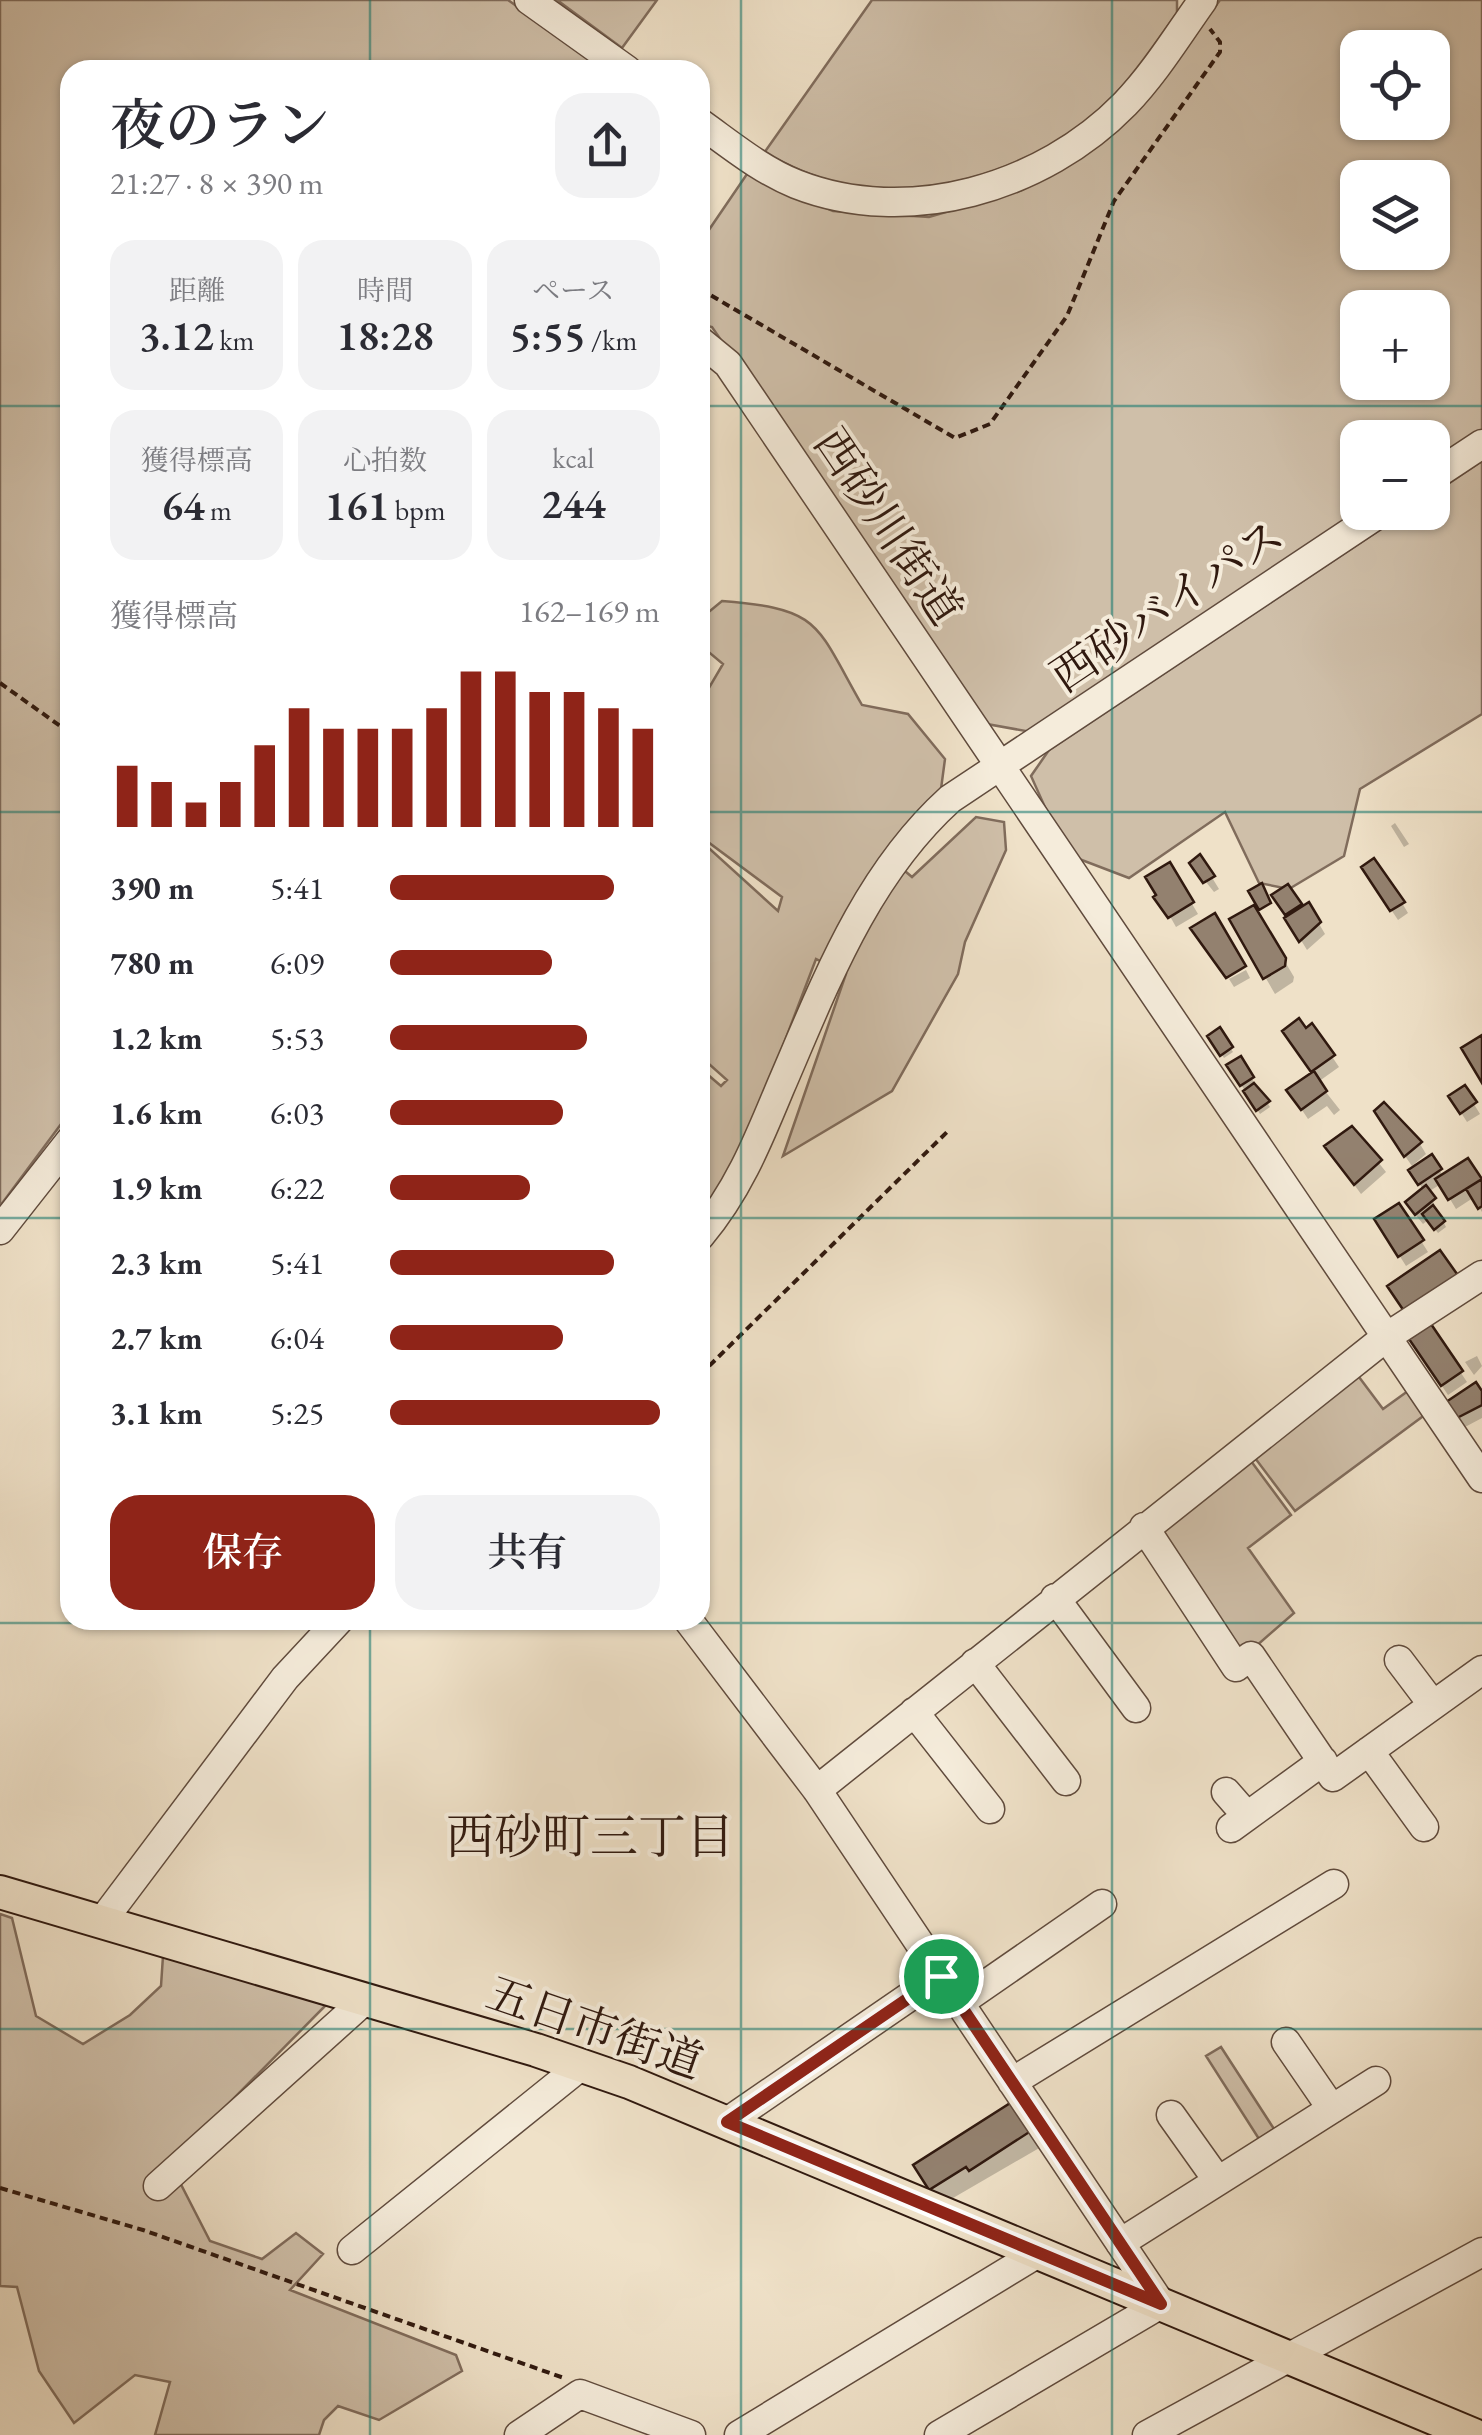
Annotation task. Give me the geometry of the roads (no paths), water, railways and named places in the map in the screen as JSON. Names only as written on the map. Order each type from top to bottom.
[{"type":"main road","name":"五日市街道","points":[[0,1892],[582,2065],[1474,2435]]},
{"type":"street","points":[[530,0],[613,60]]},
{"type":"street","points":[[710,129],[758,164],[816,191],[897,203],[957,195],[1024,173],[1075,146],[1125,104],[1197,8]]},
{"type":"street","name":"西砂川街道","points":[[710,349],[728,364],[1385,1338],[1477,1461]]},
{"type":"street","points":[[1450,466],[1482,444]]},
{"type":"street","name":"西砂バイパス","points":[[710,1221],[742,1175],[836,958],[883,872],[917,829],[950,799],[1354,530]]},
{"type":"street","points":[[0,1230],[60,1154]]},
{"type":"street","points":[[817,1790],[1385,1338],[1482,1275]]},
{"type":"street","points":[[1144,1527],[1236,1666],[1250,1656],[1333,1776],[1482,1670]]},
{"type":"street","points":[[1055,1598],[1126,1705]]},
{"type":"street","points":[[103,1920],[286,1678],[331,1630]]},
{"type":"street","points":[[696,1630],[817,1790],[1161,2304],[939,2435]]},
{"type":"street","points":[[1399,1660],[1433,1705]]},
{"type":"street","points":[[975,1663],[1066,1781]]},
{"type":"street","points":[[914,1712],[990,1809]]},
{"type":"street","points":[[1370,1750],[1424,1827]]},
{"type":"street","points":[[1226,1792],[1238,1822],[1323,1761]]},
{"type":"street","points":[[1012,2082],[1334,1884]]},
{"type":"street","points":[[959,2003],[1076,1933],[1102,1904]]},
{"type":"street","points":[[727,2122],[941,1976]]},
{"type":"street","points":[[158,2186],[366,1999]]},
{"type":"street","points":[[1286,2042],[1332,2109]]},
{"type":"street","points":[[352,2250],[582,2065]]},
{"type":"street","points":[[1120,2243],[1376,2081]]},
{"type":"street","points":[[1171,2115],[1218,2181]]},
{"type":"street","points":[[1147,2435],[1187,2426],[1290,2357],[1482,2252]]},
{"type":"street","points":[[740,2435],[1038,2253]]},
{"type":"street","points":[[519,2435],[576,2387],[691,2435]]},
{"type":"district","name":"西砂町三丁目","points":[[590,1836]]}]
